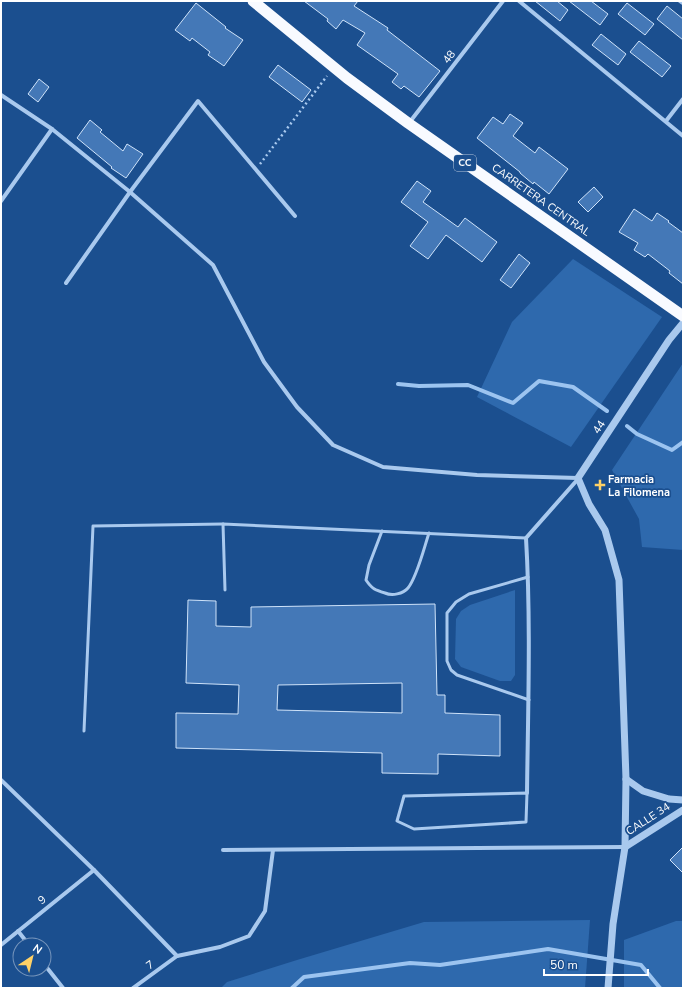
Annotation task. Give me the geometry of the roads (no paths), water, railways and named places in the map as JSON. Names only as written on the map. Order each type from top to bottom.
[{"type":"highway","name":"CARRETERA CENTRAL","points":[[254,1],[334,67],[408,123],[683,316]]},
{"type":"street","name":"48","points":[[408,123],[503,1]]},
{"type":"street","points":[[519,1],[683,136]]},
{"type":"street","points":[[1,95],[52,129],[130,192],[213,265],[264,362],[297,407],[333,446],[382,467],[477,475],[578,478],[589,504],[605,530],[619,580],[626,779],[625,847],[613,924],[608,988]]},
{"type":"street","points":[[666,121],[683,99]]},
{"type":"street","points":[[66,283],[130,192],[198,101],[295,216]]},
{"type":"street","points":[[1,201],[52,129]]},
{"type":"street","name":"44","points":[[526,538],[578,478],[669,340],[683,323]]},
{"type":"street","points":[[526,538],[528,577],[529,700],[527,793]]},
{"type":"street","points":[[626,779],[643,791],[669,799],[683,800]]},
{"type":"street","points":[[1,780],[94,870],[177,956],[220,947],[250,936],[265,911],[273,850]]},
{"type":"street","name":"CALLE 34","points":[[625,847],[683,810]]},
{"type":"street","points":[[223,850],[625,847]]},
{"type":"street","name":"9","points":[[1,944],[94,870]]},
{"type":"street","points":[[18,931],[23,937]]},
{"type":"street","name":"7","points":[[133,988],[177,956]]},
{"type":"street","points":[[52,974],[63,988]]},
{"type":"lane","points":[[84,732],[93,526],[223,524],[526,538]]},
{"type":"lane","points":[[223,524],[226,590]]},
{"type":"lane","points":[[382,531],[369,566],[366,580],[372,589],[388,594],[399,594],[407,589],[414,578],[429,533]]},
{"type":"lane","points":[[528,577],[469,594],[456,602],[447,613],[447,661],[451,670],[457,675],[529,700]]},
{"type":"lane","points":[[527,793],[526,822],[414,829],[397,821],[404,796],[527,793]]},
{"type":"waterway","points":[[398,384],[419,386],[468,385],[513,403],[539,381],[573,387],[607,411]]},
{"type":"waterway","points":[[627,426],[637,434],[672,450],[683,442]]},
{"type":"waterway","points":[[292,988],[304,977],[410,963],[440,965],[548,949],[641,965],[660,988]]},
{"type":"place","name":"Farmacia La Filomena","points":[[600,485]]}]
